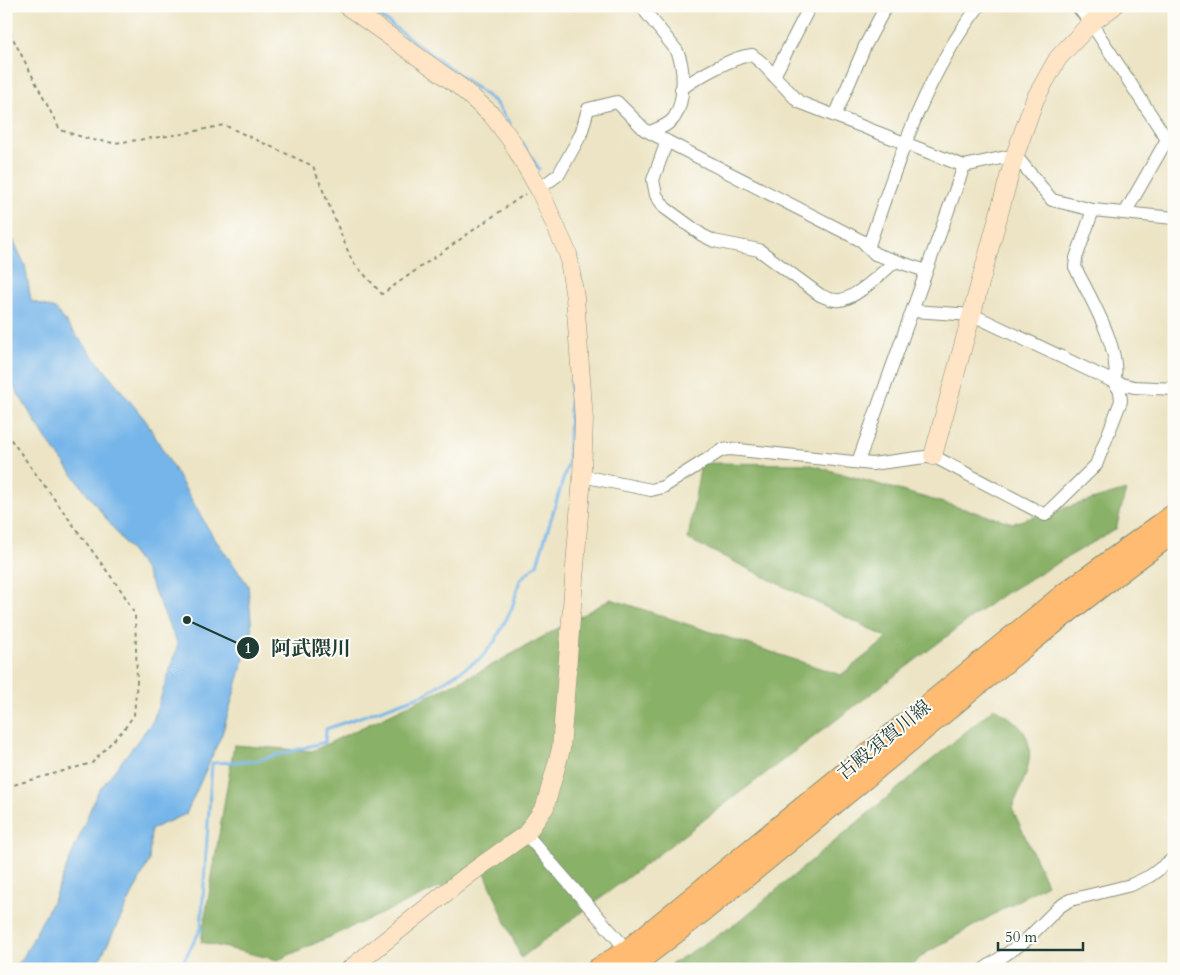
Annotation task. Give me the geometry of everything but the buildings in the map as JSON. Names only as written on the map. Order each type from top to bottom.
[{"type":"main road","name":"古殿須賀川線","points":[[628,959],[1044,610],[1102,565],[1174,514]]},
{"type":"main road","name":"古殿須賀川線","points":[[597,969],[628,959],[773,856],[1062,615],[1174,533]]},
{"type":"street","points":[[347,6],[460,86],[492,115],[510,140],[539,189],[568,254],[575,298],[584,420],[582,476],[562,749],[545,807],[526,834],[468,875],[350,969]]},
{"type":"street","points":[[641,6],[677,51],[681,59],[681,89],[678,111],[666,126],[650,132]]},
{"type":"street","points":[[774,76],[810,6]]},
{"type":"street","points":[[835,116],[886,6]]},
{"type":"street","points":[[868,248],[905,143],[936,74],[958,33],[979,6]]},
{"type":"street","points":[[1077,6],[1091,23],[1171,139],[1125,213]]},
{"type":"street","points":[[933,456],[973,315],[1015,155],[1035,99],[1054,66],[1091,23],[1114,6]]},
{"type":"street","points":[[681,89],[692,81],[748,55],[752,55],[799,102],[964,166],[1015,155]]},
{"type":"street","points":[[539,189],[559,174],[581,134],[588,109],[617,102],[645,130],[862,241],[875,254],[926,271]]},
{"type":"street","points":[[668,141],[653,180],[656,195],[665,208],[702,235],[714,241],[759,250],[820,296],[830,300],[838,301],[849,298],[896,261]]},
{"type":"street","points":[[1015,155],[1052,200],[1093,210],[1174,218]]},
{"type":"street","points":[[858,462],[964,166]]},
{"type":"street","points":[[582,476],[651,490],[663,487],[722,450],[730,449],[872,464],[933,456],[1045,515],[1096,465],[1121,401],[1120,391],[1114,382],[1117,367],[1110,344],[1075,267],[1076,258],[1093,210]]},
{"type":"street","points":[[913,311],[973,315],[1114,382],[1134,387],[1174,389]]},
{"type":"street","points":[[526,834],[628,959]]},
{"type":"street","points":[[984,969],[1024,942],[1060,907],[1070,900],[1131,886],[1150,876],[1174,858]]},
{"type":"path","points":[[6,26],[60,130],[69,135],[115,143],[182,134],[224,125],[313,166],[352,261],[382,294],[519,196],[539,189]]},
{"type":"path","points":[[6,433],[123,593],[135,615],[137,681],[134,715],[124,729],[92,763],[6,787]]},
{"type":"green space","points":[[701,463],[808,464],[1013,523],[1126,490],[1116,529],[999,597],[521,958],[483,868],[278,960],[201,942],[234,745],[312,751],[483,670],[611,599],[841,675],[888,638],[688,539]]},
{"type":"green space","points":[[994,708],[1016,723],[1024,732],[1028,742],[1030,753],[1028,764],[1012,808],[1047,884],[926,953],[907,969],[664,969],[737,923]]},
{"type":"water","points":[[6,225],[25,265],[31,301],[55,309],[146,421],[212,535],[248,585],[252,632],[222,734],[186,814],[151,829],[149,861],[101,957],[91,969],[10,969],[23,958],[54,898],[97,793],[153,721],[178,645],[145,570],[46,439],[6,374]]},
{"type":"waterway","points":[[366,6],[495,102],[510,124]]},
{"type":"waterway","points":[[523,144],[539,169]]},
{"type":"waterway","points":[[577,257],[583,293]]},
{"type":"waterway","points":[[584,306],[585,320]]},
{"type":"waterway","points":[[179,969],[201,929],[212,763],[255,761],[325,742],[326,729],[425,694],[481,658],[495,641],[512,608],[520,580],[537,564],[568,464],[571,381]]},
{"type":"place","name":"阿武隈川","points":[[187,620]]}]
